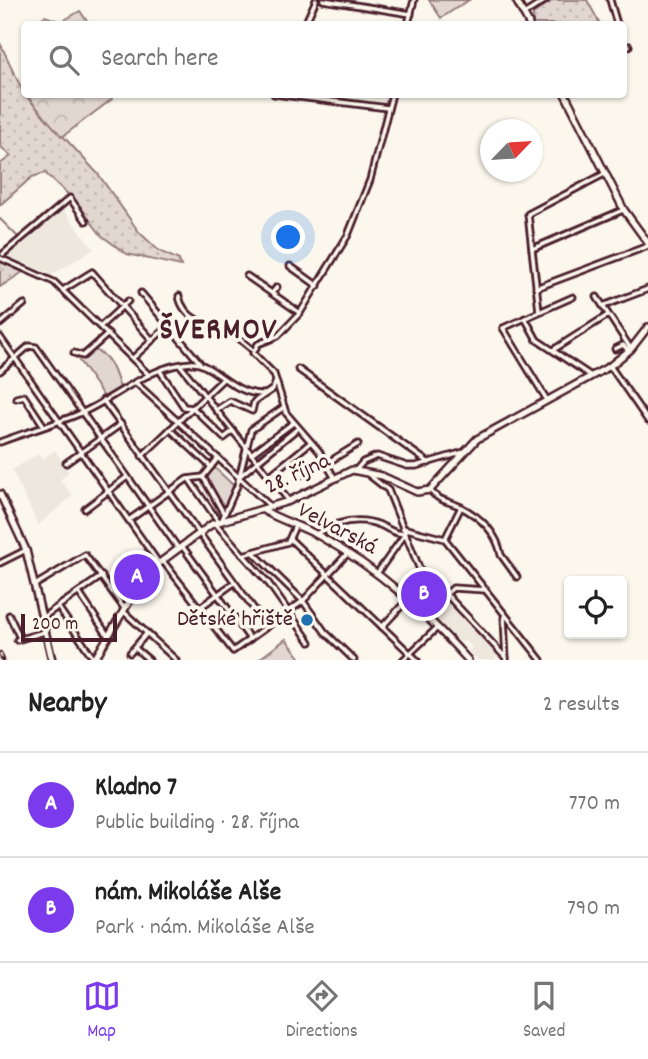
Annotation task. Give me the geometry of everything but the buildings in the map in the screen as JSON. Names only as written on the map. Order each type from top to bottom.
[{"type":"main road","points":[[516,0],[528,21]]},
{"type":"main road","points":[[567,98],[624,209],[648,244]]},
{"type":"main road","points":[[430,490],[464,452],[487,432],[610,366],[630,350],[648,327]]},
{"type":"main road","name":"28. října","points":[[93,660],[142,579],[160,561],[220,519],[289,501],[334,477],[359,470],[382,476],[414,491],[430,490]]},
{"type":"main road","points":[[0,494],[3,508],[26,550],[52,660]]},
{"type":"main road","name":"Velvarská","points":[[262,510],[316,534],[378,572],[404,593],[466,660]]},
{"type":"street","points":[[306,21],[316,0]]},
{"type":"street","points":[[323,0],[411,14]]},
{"type":"street","points":[[409,21],[414,0]]},
{"type":"street","points":[[524,14],[546,0]]},
{"type":"street","points":[[610,0],[616,21]]},
{"type":"street","points":[[300,98],[388,108]]},
{"type":"street","points":[[254,351],[261,342],[278,336],[300,313],[348,235],[370,180],[391,98]]},
{"type":"street","points":[[539,311],[528,214],[606,173]]},
{"type":"street","points":[[86,221],[70,198],[1,255],[48,278],[63,290],[149,375]]},
{"type":"street","points":[[532,249],[624,209]]},
{"type":"street","points":[[536,288],[648,244]]},
{"type":"street","points":[[290,266],[318,286]]},
{"type":"street","points":[[63,290],[92,272],[152,340]]},
{"type":"street","points":[[247,276],[300,313]]},
{"type":"street","points":[[272,293],[277,287]]},
{"type":"street","points":[[603,306],[648,289]]},
{"type":"street","points":[[141,293],[201,359],[200,364]]},
{"type":"street","points":[[179,296],[180,303],[203,324],[209,328],[226,328],[254,351],[257,359],[276,379],[284,407],[293,423],[311,442],[334,477]]},
{"type":"street","points":[[547,400],[503,328],[573,297]]},
{"type":"street","points":[[597,297],[630,350]]},
{"type":"street","points":[[100,326],[128,302]]},
{"type":"street","points":[[0,324],[24,304]]},
{"type":"street","points":[[553,350],[608,315]]},
{"type":"street","points":[[525,318],[532,335],[592,377]]},
{"type":"street","points":[[133,358],[169,325]]},
{"type":"street","points":[[74,353],[83,356],[108,334]]},
{"type":"street","points":[[0,337],[129,520],[233,651],[303,601],[348,554]]},
{"type":"street","points":[[0,371],[31,345],[36,347],[148,507],[250,639]]},
{"type":"street","points":[[615,349],[623,345],[630,350]]},
{"type":"street","points":[[0,442],[82,413],[149,375],[180,365],[200,364],[241,390],[264,394]]},
{"type":"street","points":[[180,365],[289,501]]},
{"type":"street","points":[[610,366],[648,421]]},
{"type":"street","points":[[298,369],[429,463]]},
{"type":"street","points":[[160,371],[184,407],[191,408],[224,438],[233,431]]},
{"type":"street","points":[[216,410],[230,401],[252,411],[254,402],[273,388],[276,379]]},
{"type":"street","points":[[142,456],[222,380]]},
{"type":"street","points":[[135,382],[271,507]]},
{"type":"street","points":[[16,398],[24,396],[44,426]]},
{"type":"street","points":[[103,400],[267,627]]},
{"type":"street","points":[[220,519],[239,477],[251,430],[284,407]]},
{"type":"street","points":[[251,454],[293,423]]},
{"type":"street","points":[[66,463],[121,425]]},
{"type":"street","points":[[239,477],[298,428]]},
{"type":"street","points":[[170,429],[211,467]]},
{"type":"street","points":[[269,476],[311,442]]},
{"type":"street","points":[[326,464],[358,444]]},
{"type":"street","points":[[464,452],[429,463],[407,466],[379,455],[363,462],[359,470],[388,490],[422,575],[506,659]]},
{"type":"street","points":[[129,520],[189,479],[203,477],[218,458]]},
{"type":"street","points":[[298,477],[323,458]]},
{"type":"street","points":[[85,509],[127,477]]},
{"type":"street","points":[[203,477],[220,519]]},
{"type":"street","points":[[189,479],[310,642]]},
{"type":"street","points":[[430,490],[438,499],[461,507],[494,533],[502,546],[501,555],[517,577]]},
{"type":"street","points":[[445,539],[461,507]]},
{"type":"street","points":[[316,534],[332,525],[353,521],[369,522],[398,534],[404,530],[445,539],[541,660]]},
{"type":"street","points":[[243,555],[290,539],[295,526]]},
{"type":"street","points":[[378,572],[404,530]]},
{"type":"street","points":[[290,539],[417,660]]},
{"type":"street","points":[[0,563],[26,550]]},
{"type":"street","points":[[253,552],[303,601],[325,632],[354,660]]},
{"type":"street","points":[[35,585],[83,554],[89,558],[124,610],[176,660]]},
{"type":"street","points":[[404,593],[422,575]]},
{"type":"street","points":[[43,617],[102,576]]},
{"type":"street","points":[[269,584],[278,577]]},
{"type":"street","points":[[199,608],[234,583]]},
{"type":"street","points":[[424,613],[457,587],[486,590]]},
{"type":"street","points":[[79,593],[108,636]]},
{"type":"street","points":[[382,627],[409,598]]},
{"type":"street","points":[[58,607],[93,660]]},
{"type":"street","points":[[9,615],[19,639],[46,632]]},
{"type":"street","points":[[504,615],[506,659]]},
{"type":"street","points":[[403,660],[437,628]]},
{"type":"street","points":[[130,653],[147,633]]},
{"type":"street","points":[[134,648],[149,660]]},
{"type":"shaded area","points":[[61,207],[94,249],[52,275],[9,257],[7,254]]},
{"type":"shaded area","points":[[55,450],[69,472],[60,480],[73,496],[38,525],[12,470],[38,454],[43,459]]},
{"type":"shaded area","points":[[445,598],[500,654],[494,660],[478,660],[468,651],[472,647],[464,641],[461,643],[430,611]]},
{"type":"green space","points":[[429,0],[469,0],[441,18]]},
{"type":"green space","points":[[553,0],[587,0],[598,21],[533,21],[533,14]]},
{"type":"green space","points":[[80,11],[87,21],[78,21],[63,21]]},
{"type":"green space","points":[[45,16],[58,21],[36,21]]},
{"type":"green space","points":[[0,43],[21,88],[21,98],[28,98],[98,174],[139,232],[159,251],[179,260],[181,266],[127,254],[102,236],[74,200],[45,173],[32,177],[0,205],[0,164],[11,156],[0,146]]},
{"type":"green space","points":[[28,98],[111,98],[112,99],[62,137]]},
{"type":"green space","points":[[0,261],[23,272],[0,287]]},
{"type":"green space","points":[[94,350],[108,360],[120,388],[104,397],[78,359]]},
{"type":"green space","points":[[213,466],[235,487],[225,510],[205,477]]},
{"type":"green space","points":[[421,578],[439,595],[427,609],[410,592]]},
{"type":"green space","points":[[286,639],[302,660],[258,660]]},
{"type":"waterway","points":[[0,219],[19,238]]},
{"type":"railway","points":[[0,653],[3,660]]},
{"type":"place","name":"Kladno 7","points":[[137,577]]},
{"type":"place","name":"nám. Mikoláše Alše","points":[[424,594]]},
{"type":"place","name":"Dětské hřiště","points":[[307,620]]},
{"type":"district","name":"ŠVERMOV","points":[[219,332]]}]
